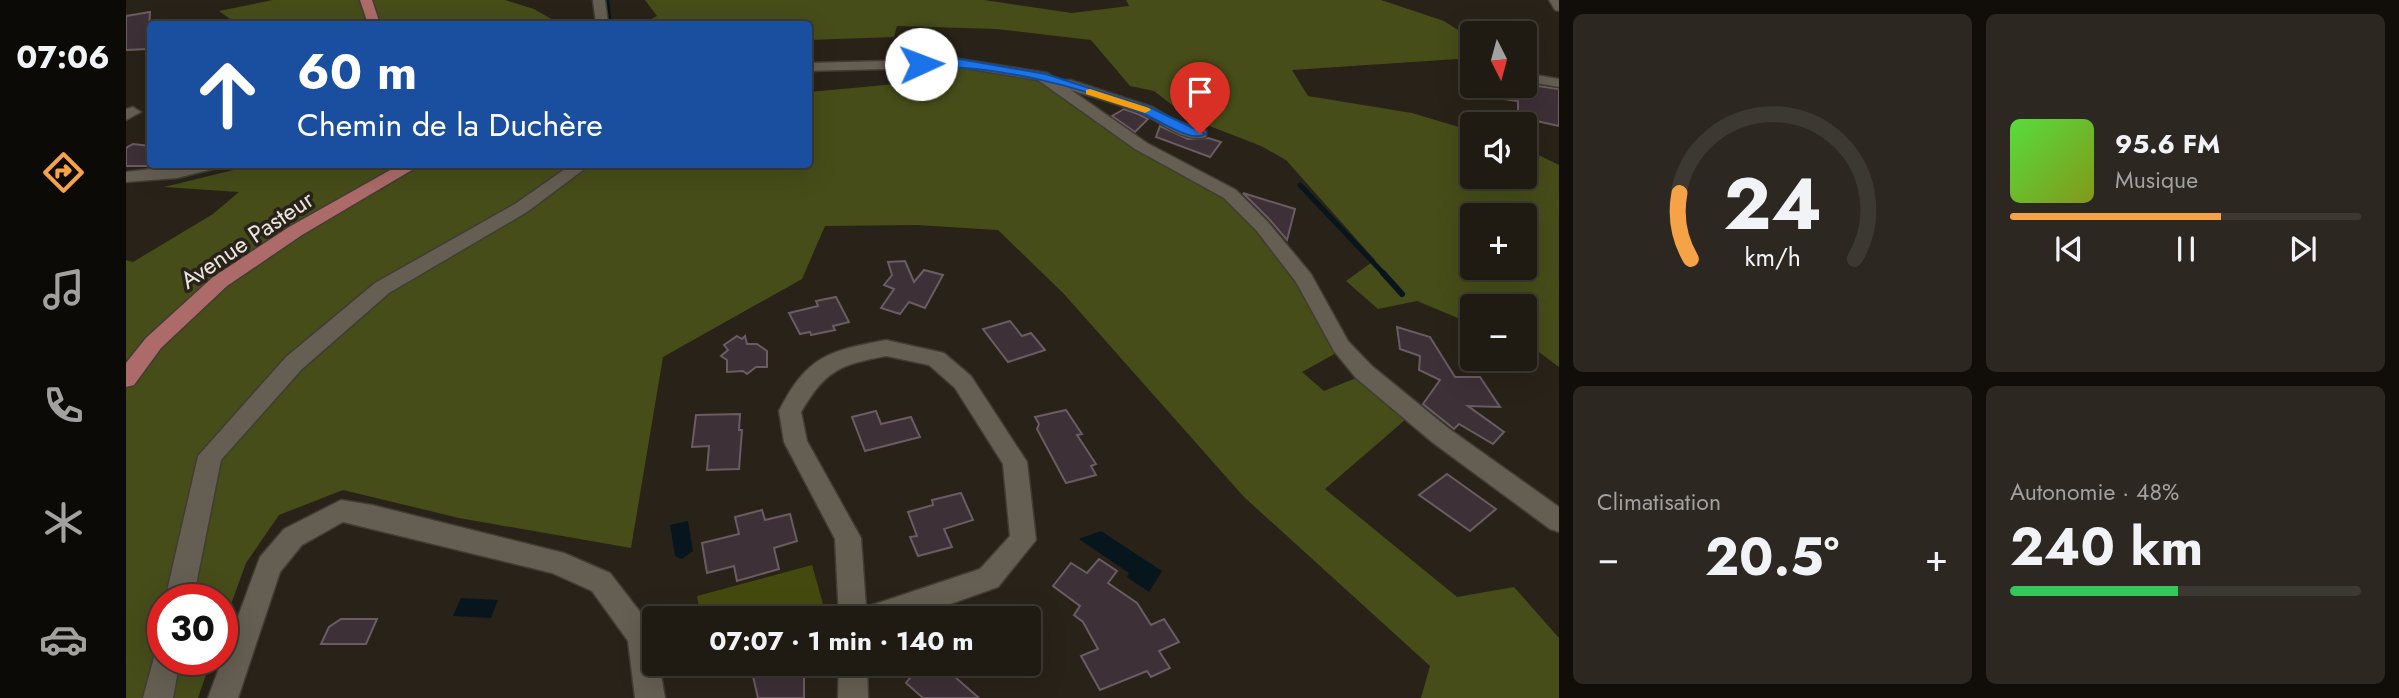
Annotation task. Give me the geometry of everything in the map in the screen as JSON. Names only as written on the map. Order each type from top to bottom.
[{"type":"main road","points":[[366,0],[373,21]]},
{"type":"main road","name":"Avenue Pasteur","points":[[126,379],[171,324],[217,284],[407,168]]},
{"type":"street","points":[[598,0],[601,21]]},
{"type":"street","points":[[1555,0],[1559,7]]},
{"type":"street","points":[[812,66],[959,63],[1042,76],[1147,110],[1171,124],[1200,134]]},
{"type":"street","points":[[1042,76],[1142,146],[1182,171],[1230,194],[1262,226],[1304,279],[1340,346],[1364,372],[1440,435],[1559,521]]},
{"type":"street","points":[[1537,79],[1559,83]]},
{"type":"street","points":[[126,177],[177,173],[198,168]]},
{"type":"street","points":[[183,584],[211,456],[294,363],[382,288],[521,208],[577,168]]},
{"type":"street","points":[[852,606],[848,537],[796,442],[790,411],[813,374],[848,355],[886,348],[936,359],[963,382],[1014,462],[1023,540],[989,578],[908,606]]},
{"type":"street","points":[[223,698],[269,566],[293,537],[341,511],[555,562],[601,582],[641,636],[650,698]]},
{"type":"street","points":[[158,698],[163,675]]},
{"type":"street","points":[[853,676],[853,698]]},
{"type":"green space","points":[[273,0],[505,0],[534,9],[555,21],[233,21],[219,11]]},
{"type":"green space","points":[[645,0],[984,0],[1072,13],[1129,6],[1126,0],[1381,0],[1444,21],[1460,31],[1460,59],[1292,70],[1308,96],[1412,113],[1460,127],[1460,189],[1537,189],[1537,154],[1559,165],[1559,367],[1537,351],[1537,294],[1460,294],[1460,319],[1417,301],[1378,309],[1346,281],[1375,260],[1286,160],[1261,146],[1189,118],[1154,91],[1130,86],[1091,40],[996,29],[897,26],[894,37],[812,40],[812,21],[648,21],[657,16]]},
{"type":"green space","points":[[963,66],[1041,82],[1179,173],[1226,196],[1257,227],[1294,275],[1338,352],[1302,372],[1324,391],[1361,376],[1405,420],[1325,489],[1457,597],[1514,587],[1559,638],[1559,698],[1421,698],[1430,666],[1244,497],[1064,294],[998,230],[917,225],[825,226],[802,279],[663,357],[631,548],[459,518],[343,490],[279,515],[246,563],[238,585],[147,584],[147,675],[206,675],[198,698],[126,698],[126,260],[133,262],[213,214],[239,192],[164,187],[242,168],[812,168],[812,92],[929,81],[924,67]]},
{"type":"green space","points":[[812,565],[824,606],[699,606],[697,596]]},
{"type":"shaded area","points":[[688,521],[693,551],[682,559],[675,556],[670,525]]},
{"type":"shaded area","points":[[1101,531],[1162,571],[1149,592],[1127,577],[1129,573],[1079,539]]},
{"type":"shaded area","points":[[461,598],[498,600],[491,618],[453,616]]},
{"type":"building","points":[[150,12],[150,21],[147,21],[147,49],[126,50],[126,16]]},
{"type":"building","points":[[1537,86],[1559,89],[1559,126],[1537,121],[1537,112],[1518,112],[1518,101],[1496,98],[1537,98]]},
{"type":"building","points":[[1124,109],[1148,119],[1135,132],[1112,116]]},
{"type":"building","points":[[1160,126],[1188,139],[1208,138],[1221,142],[1210,157],[1156,137]]},
{"type":"building","points":[[133,144],[147,146],[147,166],[126,166],[126,148]]},
{"type":"building","points":[[1243,193],[1295,209],[1287,240],[1270,220]]},
{"type":"building","points":[[905,261],[914,282],[924,270],[943,275],[925,308],[909,302],[900,314],[881,308],[894,289],[884,285],[892,275],[888,262]]},
{"type":"building","points":[[836,297],[849,322],[833,326],[835,330],[811,335],[810,332],[800,334],[789,313],[818,306],[816,301]]},
{"type":"building","points":[[1010,321],[1022,336],[1031,333],[1045,350],[1008,362],[983,329]]},
{"type":"building","points":[[1397,327],[1430,337],[1455,377],[1480,377],[1500,407],[1468,406],[1504,432],[1493,444],[1459,424],[1454,429],[1423,404],[1440,380],[1419,370],[1420,356],[1400,349]]},
{"type":"building","points":[[737,336],[742,339],[745,336],[747,344],[757,344],[767,351],[767,367],[756,367],[747,374],[743,371],[727,372],[727,360],[721,356],[728,350],[724,345]]},
{"type":"building","points":[[1066,410],[1082,434],[1077,435],[1096,464],[1091,466],[1096,475],[1066,483],[1037,429],[1039,424],[1035,417]]},
{"type":"building","points":[[876,411],[881,424],[911,417],[920,437],[865,451],[852,417]]},
{"type":"building","points":[[740,414],[739,430],[742,430],[739,469],[707,470],[709,446],[692,447],[696,415]]},
{"type":"building","points":[[1447,474],[1496,509],[1470,531],[1419,495]]},
{"type":"building","points":[[961,493],[973,520],[944,529],[952,547],[918,556],[910,537],[917,536],[908,512],[933,505],[932,500]]},
{"type":"building","points":[[762,510],[765,520],[790,514],[797,541],[774,548],[779,569],[737,581],[734,566],[707,573],[702,543],[739,534],[735,517]]},
{"type":"building","points":[[1099,559],[1117,571],[1108,583],[1137,603],[1151,625],[1164,619],[1179,642],[1159,651],[1170,668],[1151,677],[1147,671],[1100,690],[1081,656],[1098,649],[1083,622],[1074,615],[1080,606],[1053,586],[1071,563],[1087,573]]},
{"type":"building","points":[[341,619],[377,619],[366,644],[321,644],[329,627]]},
{"type":"building","points":[[753,676],[804,676],[804,698],[758,698]]},
{"type":"building","points":[[912,676],[954,676],[979,698],[923,698],[906,683]]},
{"type":"waterway","points":[[607,0],[610,21]]},
{"type":"waterway","points":[[1300,185],[1385,275]]},
{"type":"waterway","points":[[1383,273],[1402,294]]},
{"type":"slow traffic","points":[[1090,92],[1145,110]]},
{"type":"route","points":[[921,64],[959,63],[1042,76],[1147,110],[1171,124],[1200,134]]}]
